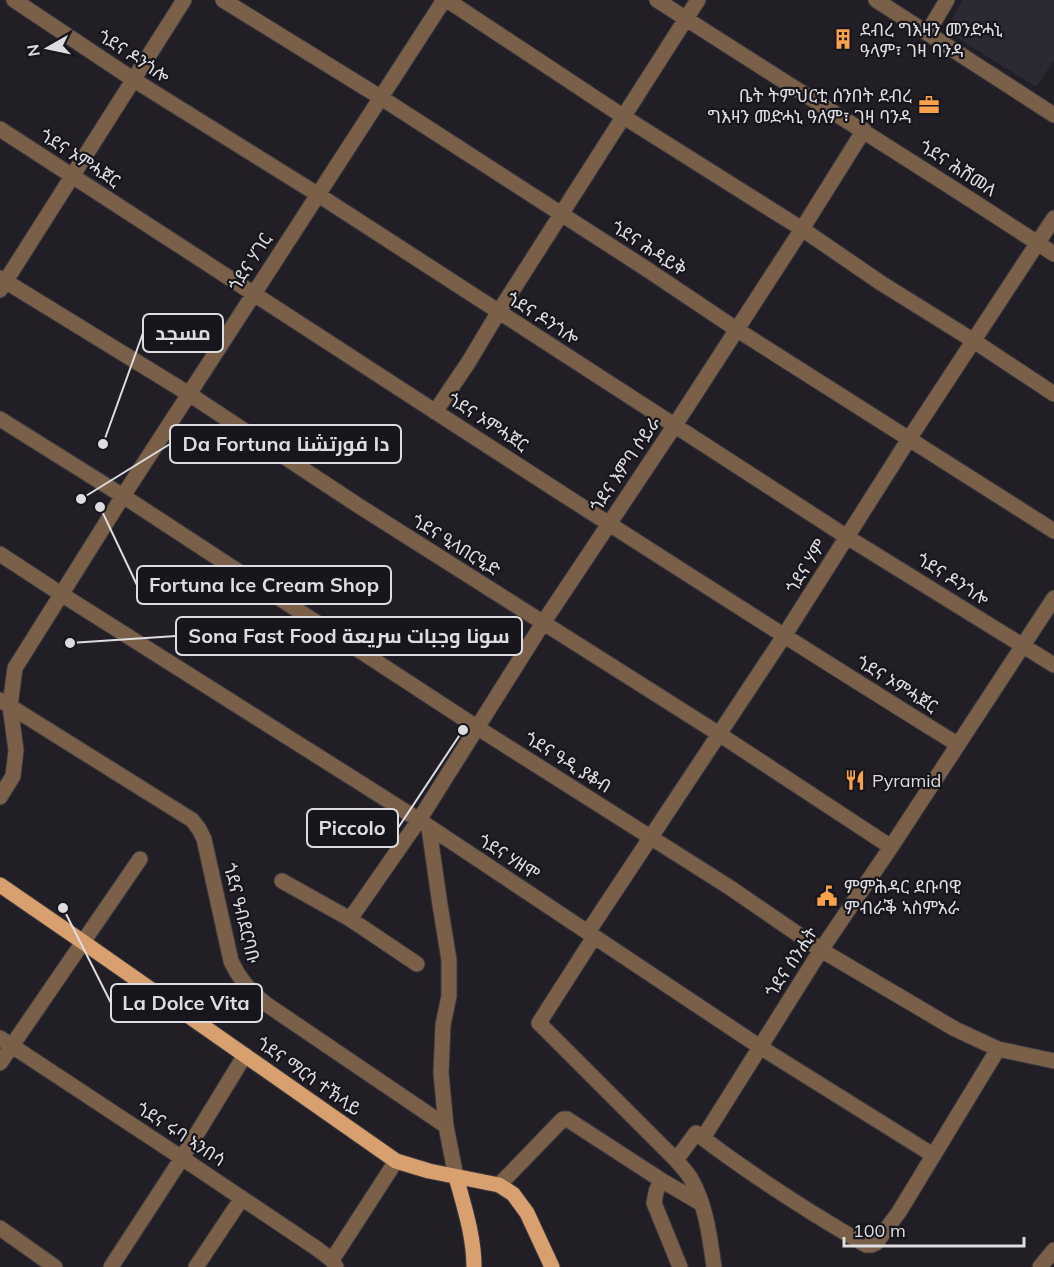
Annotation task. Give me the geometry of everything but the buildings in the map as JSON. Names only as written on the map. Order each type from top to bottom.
[{"type":"main road","name":"ጎደና ማርሳ ተኽላይ","points":[[0,885],[396,1161],[429,1171],[499,1185]]},
{"type":"main road","points":[[456,1177],[467,1215],[474,1267]]},
{"type":"main road","points":[[499,1185],[513,1194],[527,1213],[552,1267]]},
{"type":"street","name":"ጎደና ዶንጎሎ","points":[[14,0],[134,80],[317,194],[848,537],[1054,665]]},
{"type":"street","points":[[2,284],[184,0]]},
{"type":"street","name":"ጎደና ሕዳይቅ","points":[[223,0],[380,97],[736,329],[1054,531]]},
{"type":"street","points":[[445,0],[974,340],[1054,394]]},
{"type":"street","name":"ጎደና ሃገር","points":[[15,668],[317,194],[445,0]]},
{"type":"street","name":"ጎደና ሕሽመለ","points":[[657,0],[864,130],[1054,254]]},
{"type":"street","points":[[435,412],[698,0]]},
{"type":"street","points":[[876,0],[1054,115]]},
{"type":"street","points":[[928,32],[947,0]]},
{"type":"street","name":"ጎደና ኦምሓጀር","points":[[0,129],[435,412],[957,744]]},
{"type":"street","name":"ጎደና እምባ ሶይራ","points":[[350,920],[424,824],[478,728],[543,623],[802,229],[864,130]]},
{"type":"street","name":"ጎደና ሃም","points":[[676,1161],[539,1023],[651,838],[1054,218]]},
{"type":"street","name":"ጎደና ዒላበርዒድ","points":[[2,284],[189,394],[359,506],[719,734],[891,847]]},
{"type":"street","name":"ጎደና ዓዲ ያቆብ","points":[[0,419],[729,887],[821,950],[955,1029],[998,1049],[1054,1061]]},
{"type":"street","name":"ጎደና ሃዘሞ","points":[[0,554],[424,824],[760,1047],[933,1155]]},
{"type":"street","name":"ጎደና ሰንሒት","points":[[676,1161],[699,1135],[760,1047],[821,950],[1054,598]]},
{"type":"street","points":[[0,676],[15,668]]},
{"type":"street","points":[[0,797],[13,776],[16,750],[5,703],[15,668]]},
{"type":"street","name":"ጎደና ዓብደርባቡ","points":[[5,703],[192,820],[204,839],[231,961],[239,978],[266,1004],[446,1126]]},
{"type":"street","points":[[424,824],[449,960],[449,996],[443,1024],[441,1073],[446,1126],[456,1177]]},
{"type":"street","points":[[0,1063],[6,1042],[83,942],[140,860]]},
{"type":"street","points":[[282,881],[350,920],[417,964]]},
{"type":"street","name":"ጎደና ሩባ ኣንበሳ","points":[[6,1042],[242,1198],[334,1264]]},
{"type":"street","points":[[699,1135],[737,1163],[834,1226],[866,1245],[876,1243],[899,1212],[998,1049]]},
{"type":"street","points":[[111,1267],[245,1055]]},
{"type":"street","points":[[499,1185],[563,1119],[567,1119],[702,1204]]},
{"type":"street","points":[[334,1264],[396,1161]]},
{"type":"street","points":[[676,1161],[691,1179],[702,1204],[714,1267]]},
{"type":"street","points":[[661,1180],[654,1203],[680,1267]]},
{"type":"street","points":[[196,1267],[242,1198]]},
{"type":"street","points":[[3,1232],[55,1267]]},
{"type":"street","points":[[1040,1267],[1054,1251]]},
{"type":"shaded area","points":[[963,0],[1054,0],[1054,60],[1036,87],[945,30]]},
{"type":"place","name":"ደብረ ግእዛን መንድሓኒ ዓላም፣ ገዛ ባንዳ","points":[[843,39]]},
{"type":"place","name":"ቤት ትምህርቲ ሰንበት ደብረ ግእዛን መድሓኒ ዓለም፣ ገዛ ባንዳ","points":[[929,105]]},
{"type":"place","name":"مسجد","points":[[103,444]]},
{"type":"place","name":"Da Fortuna دا فورتشنا","points":[[81,499]]},
{"type":"place","name":"Fortuna Ice Cream Shop","points":[[100,507]]},
{"type":"place","name":"Sona Fast Food سونا وجبات سريعة","points":[[70,643]]},
{"type":"place","name":"Piccolo","points":[[463,730]]},
{"type":"place","name":"Pyramid","points":[[855,780]]},
{"type":"place","name":"ምምሕዳር ደቡባዊ ምብራቕ ኣስምአራ","points":[[827,896]]},
{"type":"place","name":"La Dolce Vita","points":[[63,908]]}]
